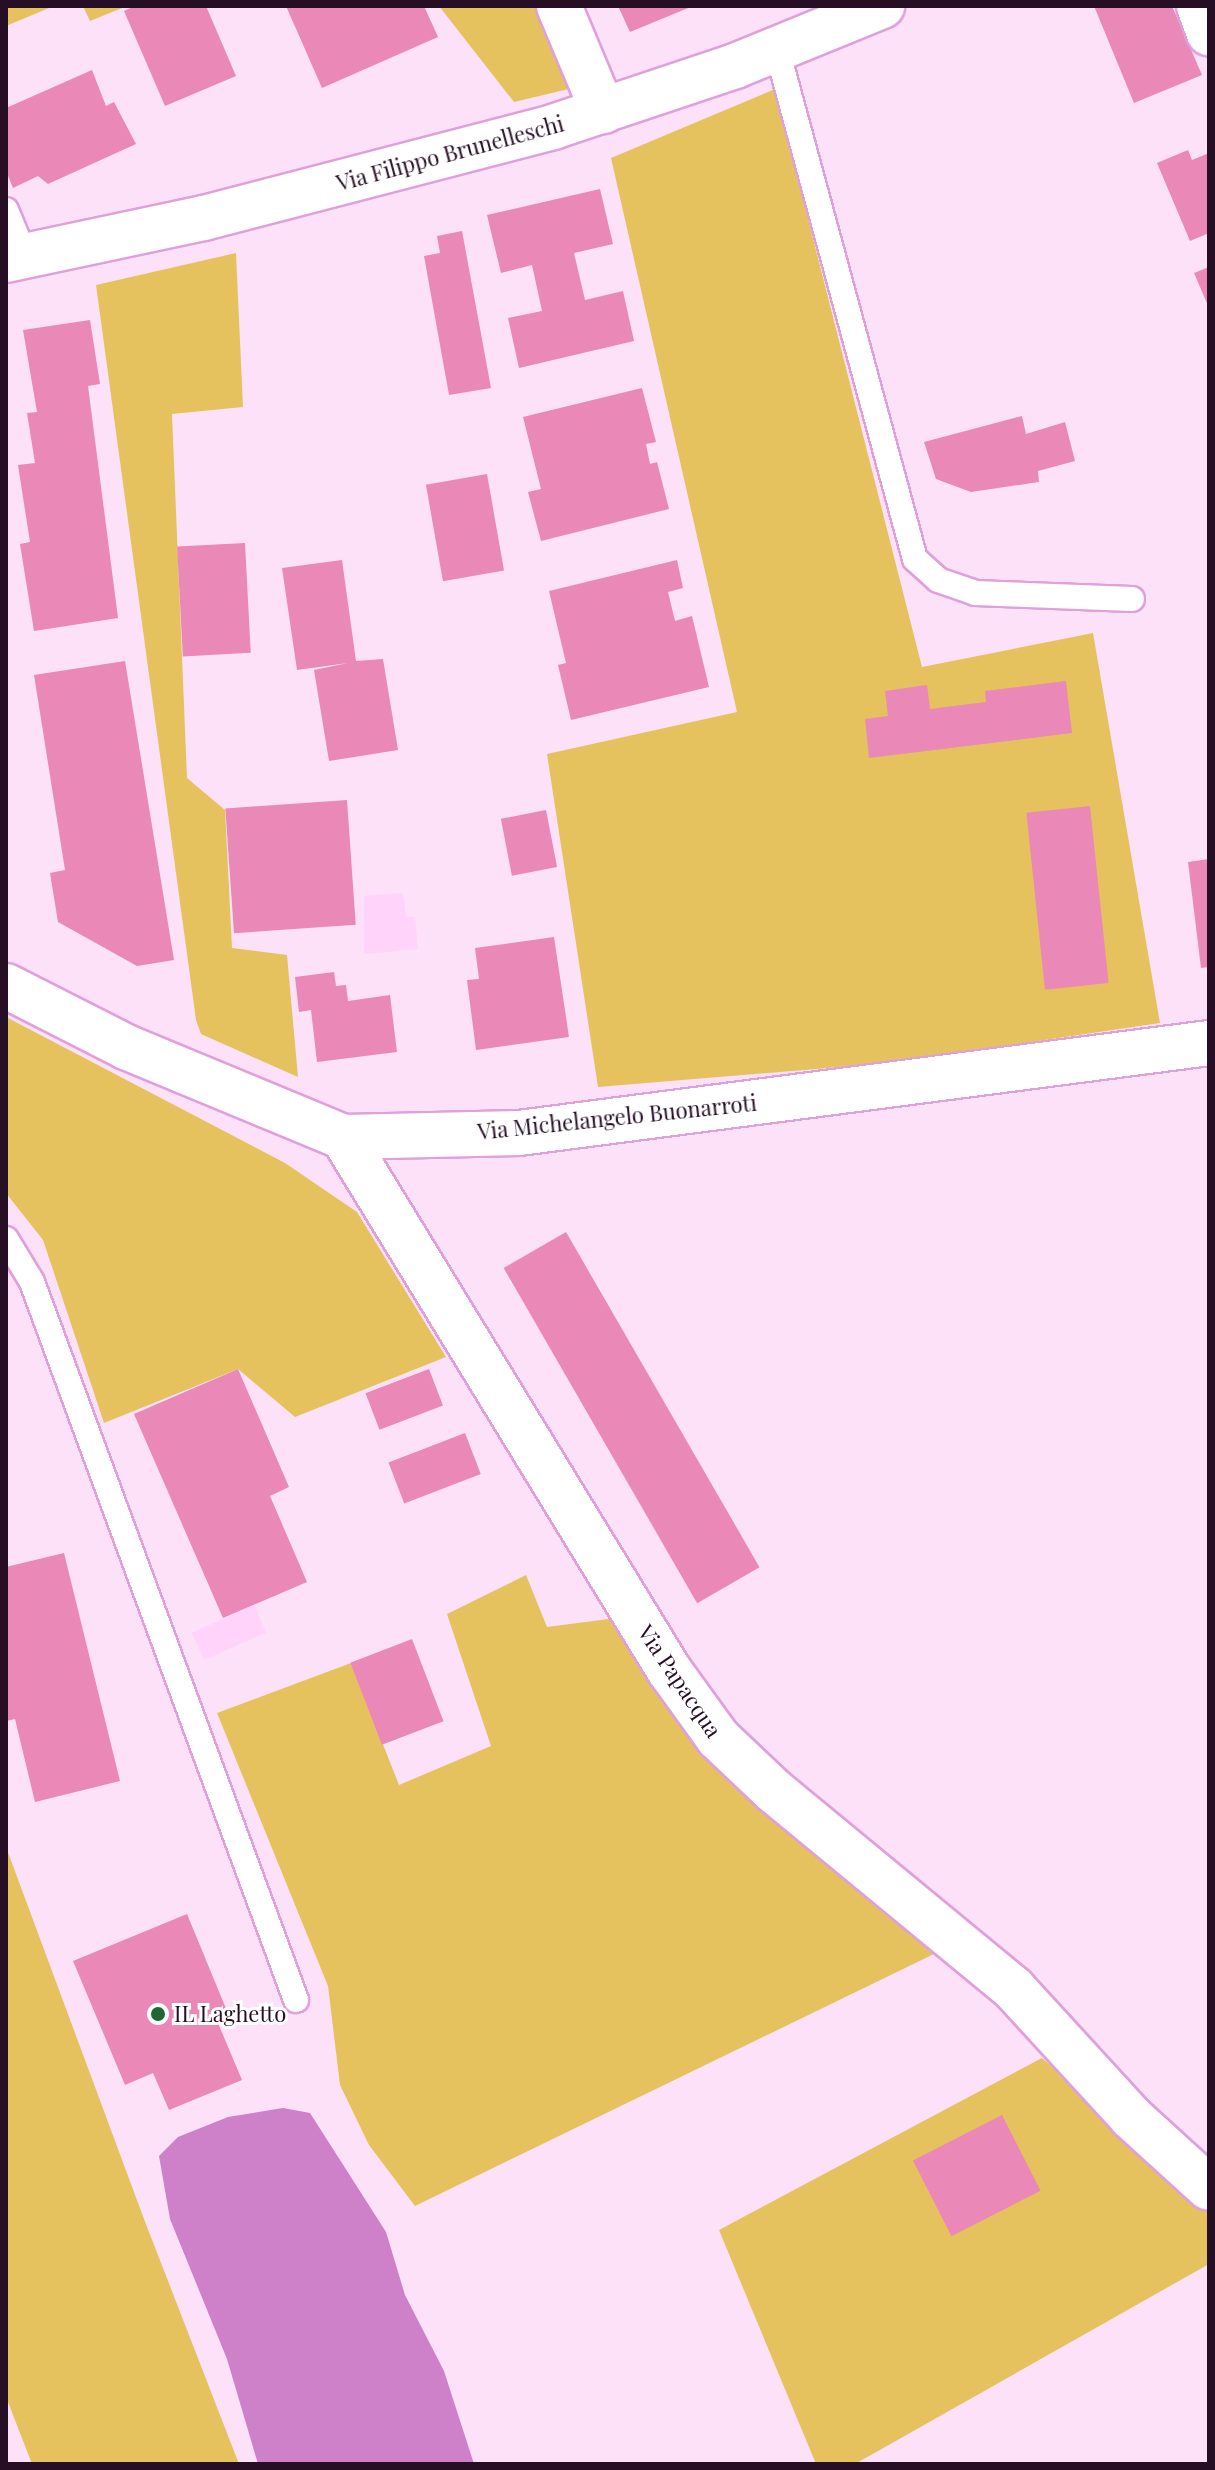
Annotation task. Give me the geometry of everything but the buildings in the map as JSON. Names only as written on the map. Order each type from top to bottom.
[{"type":"street","points":[[559,6],[603,111]]},
{"type":"street","name":"Via Filippo Brunelleschi","points":[[15,258],[204,218],[603,111],[777,50],[882,6]]},
{"type":"street","points":[[1199,6],[1209,33]]},
{"type":"street","name":"Via Michelangelo Buonarroti","points":[[6,986],[126,1047],[343,1137],[519,1133],[1209,1043]]},
{"type":"street","name":"Via Papacqua","points":[[343,1137],[669,1670],[718,1738],[774,1791],[1013,1988],[1131,2117],[1209,2188]]},
{"type":"lane","points":[[777,50],[915,559],[938,580],[975,593],[1132,599]]},
{"type":"lane","points":[[6,210],[15,258]]},
{"type":"lane","points":[[6,1239],[32,1282],[296,2000]]},
{"type":"shaded area","points":[[6,6],[54,6],[6,26]]},
{"type":"shaded area","points":[[83,6],[127,6],[90,21]]},
{"type":"shaded area","points":[[439,6],[544,6],[577,87],[514,102]]},
{"type":"shaded area","points":[[775,89],[922,667],[1093,633],[1160,1023],[888,1063],[598,1087],[547,754],[737,712],[611,158]]},
{"type":"shaded area","points":[[236,253],[243,407],[172,414],[187,778],[225,810],[232,948],[287,955],[298,1077],[201,1034],[196,1020],[96,285]]},
{"type":"shaded area","points":[[403,893],[406,917],[415,917],[418,949],[364,954],[364,896]]},
{"type":"shaded area","points":[[6,1017],[285,1163],[357,1212],[446,1357],[295,1417],[238,1369],[104,1423],[43,1240],[6,1193]]},
{"type":"shaded area","points":[[526,1575],[547,1627],[616,1618],[934,1954],[415,2206],[369,2145],[340,2085],[328,1986],[217,1713],[351,1663],[399,1785],[491,1746],[447,1614]]},
{"type":"shaded area","points":[[254,1605],[266,1632],[204,1660],[192,1633]]},
{"type":"shaded area","points":[[6,1847],[239,2464],[32,2464],[6,2397]]},
{"type":"shaded area","points":[[1042,2058],[1209,2203],[1209,2264],[855,2464],[816,2464],[719,2230]]},
{"type":"shaded area","points":[[283,2108],[310,2113],[386,2232],[405,2295],[444,2371],[474,2464],[258,2464],[227,2359],[170,2219],[159,2156],[178,2137],[228,2117]]},
{"type":"place","name":"IL Laghetto","points":[[158,2014]]}]
